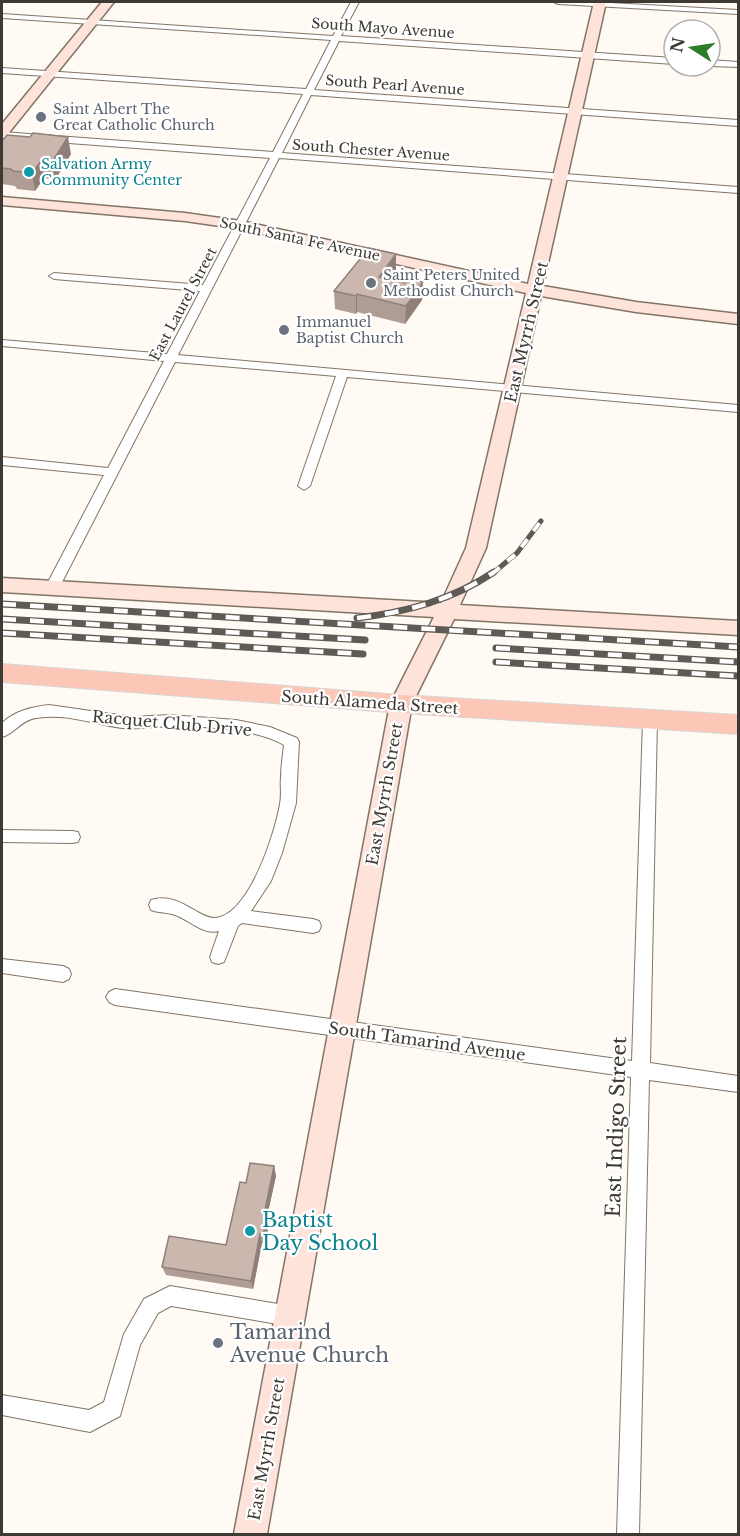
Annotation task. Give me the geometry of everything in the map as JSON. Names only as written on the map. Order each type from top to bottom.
[{"type":"main road","name":"South Alameda Street","points":[[2,673],[401,705],[738,724]]},
{"type":"street","points":[[2,133],[108,2]]},
{"type":"street","name":"East Laurel Street","points":[[52,588],[355,2]]},
{"type":"street","points":[[558,2],[738,12]]},
{"type":"street","name":"East Myrrh Street","points":[[250,1534],[401,705],[476,548],[514,389],[599,3]]},
{"type":"street","name":"South Mayo Avenue","points":[[2,16],[662,60]]},
{"type":"street","points":[[722,64],[738,65]]},
{"type":"street","name":"South Pearl Avenue","points":[[2,70],[738,123]]},
{"type":"street","name":"South Chester Avenue","points":[[2,133],[275,157],[738,190]]},
{"type":"street","name":"South Santa Fe Avenue","points":[[2,201],[185,216],[241,225],[536,290],[636,307],[738,319]]},
{"type":"street","points":[[54,276],[208,289]]},
{"type":"street","points":[[2,343],[738,409]]},
{"type":"street","points":[[304,486],[342,375]]},
{"type":"street","points":[[2,461],[113,472]]},
{"type":"street","points":[[2,585],[738,628]]},
{"type":"street","name":"Racquet Club Drive","points":[[2,732],[22,716],[38,712],[53,712],[133,723],[174,720],[204,723],[276,733],[292,742],[288,802],[265,876],[235,919],[218,957]]},
{"type":"street","name":"East Indigo Street","points":[[628,1534],[650,720]]},
{"type":"street","points":[[2,836],[72,837]]},
{"type":"street","points":[[157,905],[170,905],[184,910],[211,926],[235,919],[313,927]]},
{"type":"street","points":[[2,966],[63,974]]},
{"type":"street","name":"South Tamarind Avenue","points":[[115,997],[738,1084]]},
{"type":"street","points":[[2,1405],[90,1421],[113,1409],[131,1341],[151,1306],[170,1296],[290,1317]]},
{"type":"building","points":[[33,133],[68,137],[52,162],[41,161],[32,173],[2,168],[2,141],[7,135],[30,137]]},
{"type":"building","points":[[369,248],[396,254],[379,277],[405,283],[408,279],[423,282],[406,306],[334,291]]},
{"type":"building","name":"Baptist Day School","points":[[250,1163],[274,1166],[265,1210],[268,1210],[263,1235],[260,1234],[251,1281],[162,1267],[169,1236],[226,1245],[240,1182],[246,1183]]},
{"type":"railway","points":[[492,574],[517,553],[541,521]]},
{"type":"railway","points":[[357,618],[428,603],[462,590],[494,572]]},
{"type":"railway","points":[[2,604],[738,647]]},
{"type":"railway","points":[[2,619],[365,640]]},
{"type":"railway","points":[[2,633],[363,654]]},
{"type":"railway","points":[[496,648],[738,662]]},
{"type":"railway","points":[[496,662],[738,676]]},
{"type":"place","name":"Saint Albert The Great Catholic Church","points":[[41,117]]},
{"type":"place","name":"Salvation Army Community Center","points":[[29,172]]},
{"type":"place","name":"Saint Peters United Methodist Church","points":[[371,283]]},
{"type":"place","name":"Immanuel Baptist Church","points":[[284,330]]},
{"type":"place","name":"Baptist Day School","points":[[250,1231]]},
{"type":"place","name":"Tamarind Avenue Church","points":[[218,1343]]}]
